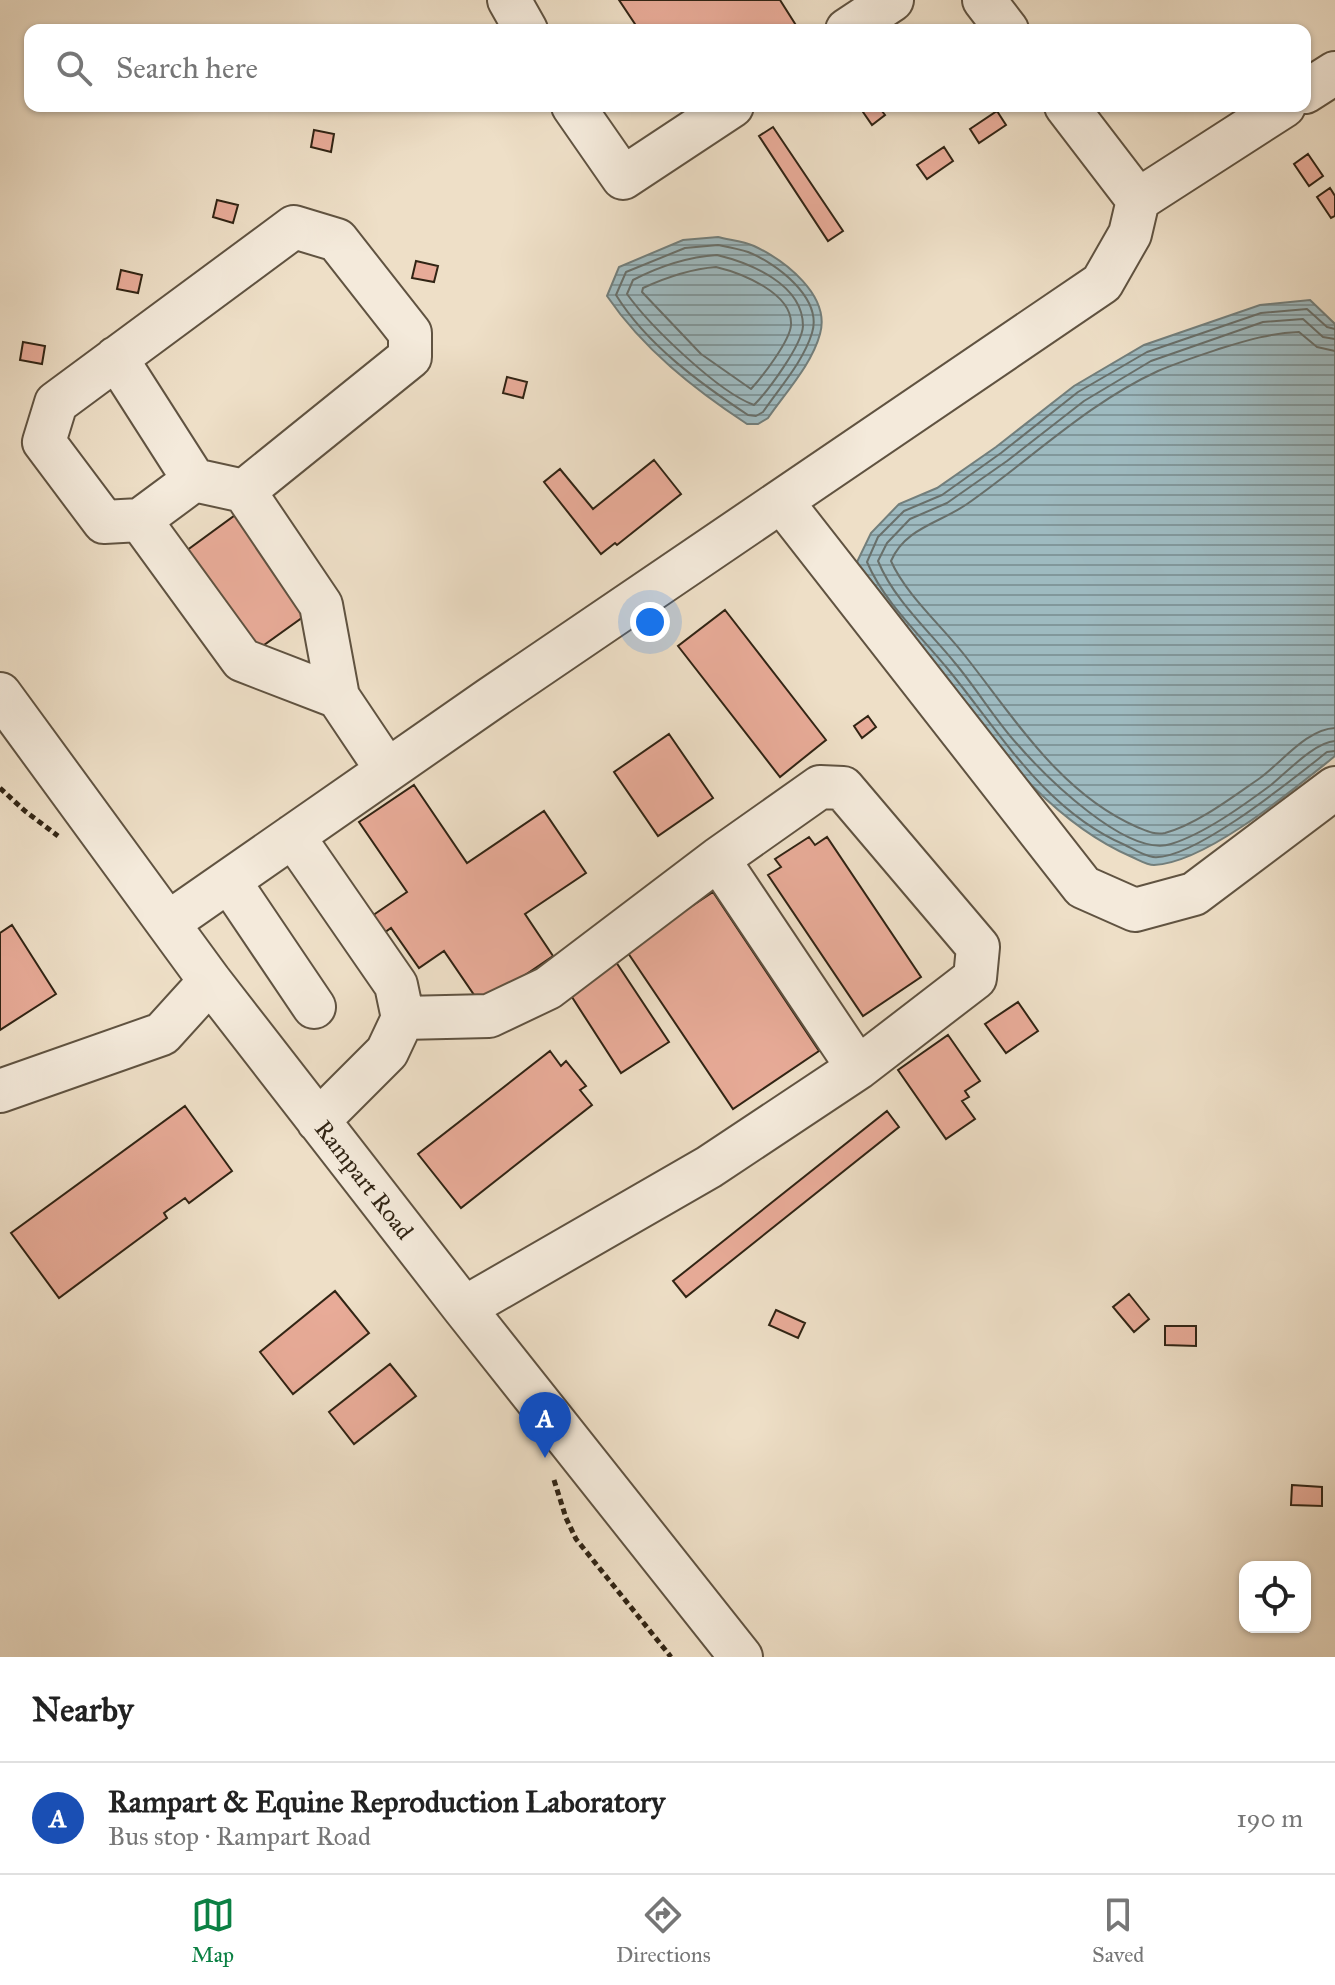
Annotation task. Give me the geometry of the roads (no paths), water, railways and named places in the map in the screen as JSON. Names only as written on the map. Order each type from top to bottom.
[{"type":"street","points":[[509,0],[523,24]]},
{"type":"street","points":[[856,24],[892,0]]},
{"type":"street","points":[[984,0],[1002,24]]},
{"type":"street","points":[[1311,88],[1335,73]]},
{"type":"street","points":[[577,112],[623,178],[723,112]]},
{"type":"street","points":[[1071,112],[1138,200]]},
{"type":"street","points":[[168,923],[387,770],[1102,283],[1130,234],[1138,200],[1275,112]]},
{"type":"street","points":[[194,480],[140,520],[104,522],[44,442],[56,403],[294,227],[337,240],[410,333],[410,357],[244,491]]},
{"type":"street","points":[[116,358],[194,480],[244,491],[321,605],[338,697],[387,770]]},
{"type":"street","points":[[782,502],[1083,887],[1135,910],[1194,894],[1335,788]]},
{"type":"street","points":[[140,520],[242,660],[338,697]]},
{"type":"street","name":"Rampart Road","points":[[0,694],[210,981],[741,1657]]},
{"type":"street","points":[[403,1018],[489,1016],[548,988],[718,859],[820,787],[843,788],[978,947],[975,978],[858,1068],[709,1167],[464,1308]]},
{"type":"street","points":[[293,836],[396,985],[403,1018],[387,1052],[318,1121]]},
{"type":"street","points":[[718,859],[858,1068]]},
{"type":"street","points":[[229,881],[314,1007]]},
{"type":"street","points":[[0,1091],[162,1034],[210,981]]},
{"type":"water","points":[[718,237],[754,246],[779,260],[812,293],[822,320],[820,334],[805,367],[768,418],[758,424],[747,424],[671,367],[653,351],[607,296],[619,267],[683,240]]},
{"type":"water","points":[[1310,300],[1335,324],[1335,756],[1249,822],[1223,838],[1175,861],[1149,864],[1102,842],[1049,802],[1025,778],[895,621],[857,562],[871,533],[899,504],[937,488],[1074,386],[1144,345],[1260,305]]},
{"type":"place","name":"Rampart & Equine Reproduction Laboratory","points":[[545,1458]]}]
